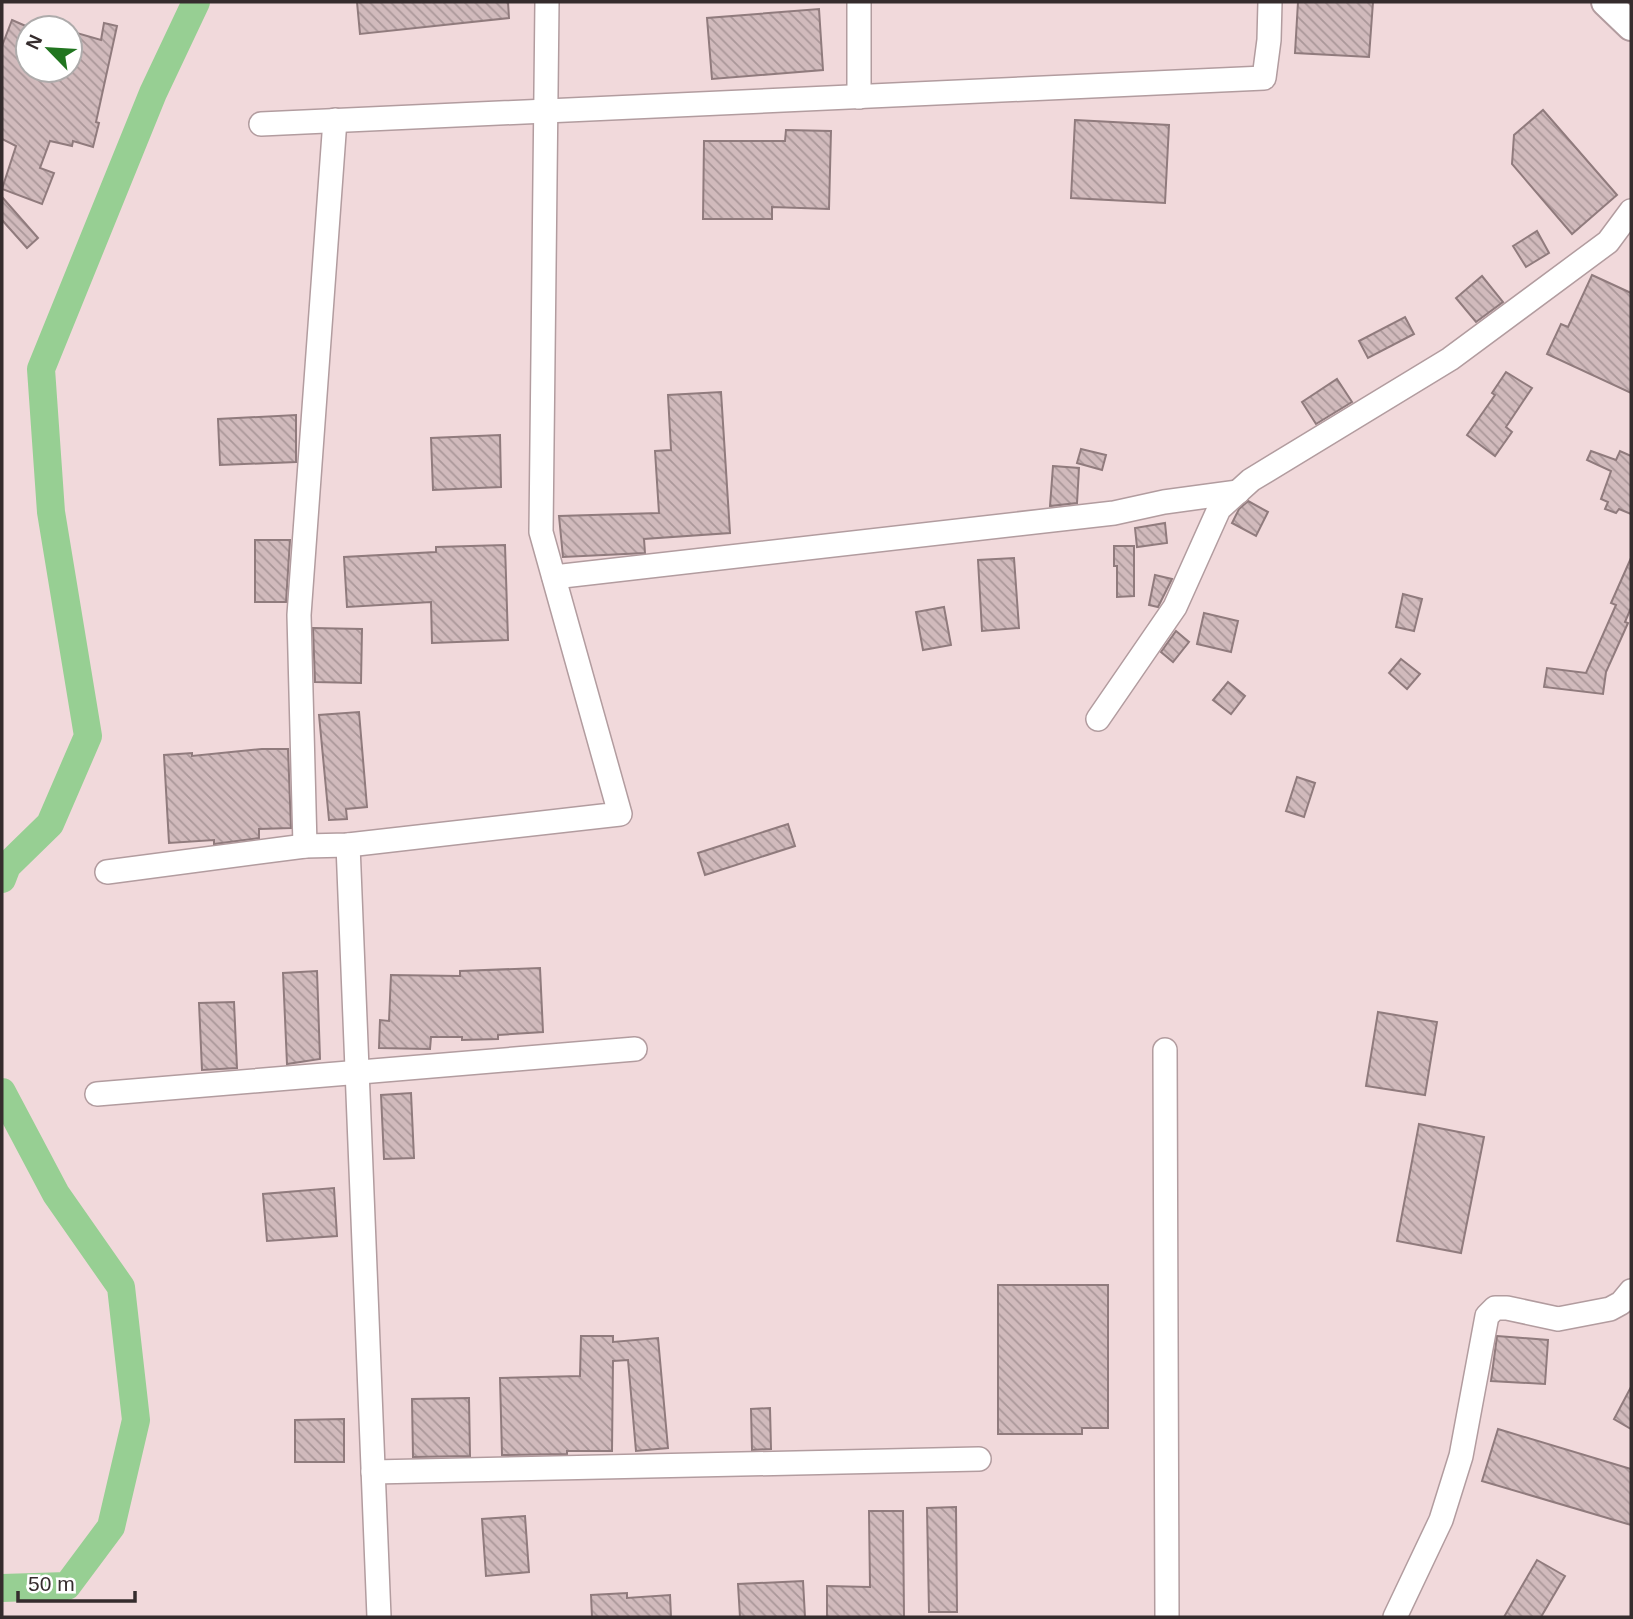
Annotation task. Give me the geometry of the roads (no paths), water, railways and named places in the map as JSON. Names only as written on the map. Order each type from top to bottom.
[{"type":"main road","points":[[1606,2],[1631,26]]},
{"type":"street","points":[[107,872],[305,846],[348,845],[620,814],[541,532],[547,2]]},
{"type":"street","points":[[859,2],[859,97]]},
{"type":"street","points":[[261,124],[1264,78],[1270,2]]},
{"type":"street","points":[[305,846],[299,615],[335,120]]},
{"type":"street","points":[[1098,719],[1175,607],[1219,509],[1251,480],[1450,359],[1608,242],[1631,211]]},
{"type":"street","points":[[554,577],[1114,513],[1164,502],[1238,492]]},
{"type":"street","points":[[348,845],[379,1617]]},
{"type":"street","points":[[97,1094],[635,1049]]},
{"type":"street","points":[[1165,1050],[1167,1617]]},
{"type":"street","points":[[1395,1617],[1441,1520],[1457,1468],[1487,1316],[1495,1308],[1507,1308],[1558,1319],[1610,1309],[1621,1303],[1631,1291]]},
{"type":"street","points":[[373,1472],[978,1459]]},
{"type":"waterway","points":[[2,879],[7,866],[50,824],[88,736],[51,512],[41,369],[153,93],[196,2]]},
{"type":"waterway","points":[[2,1092],[56,1194],[121,1287],[136,1420],[111,1527],[67,1586],[2,1588]]}]
